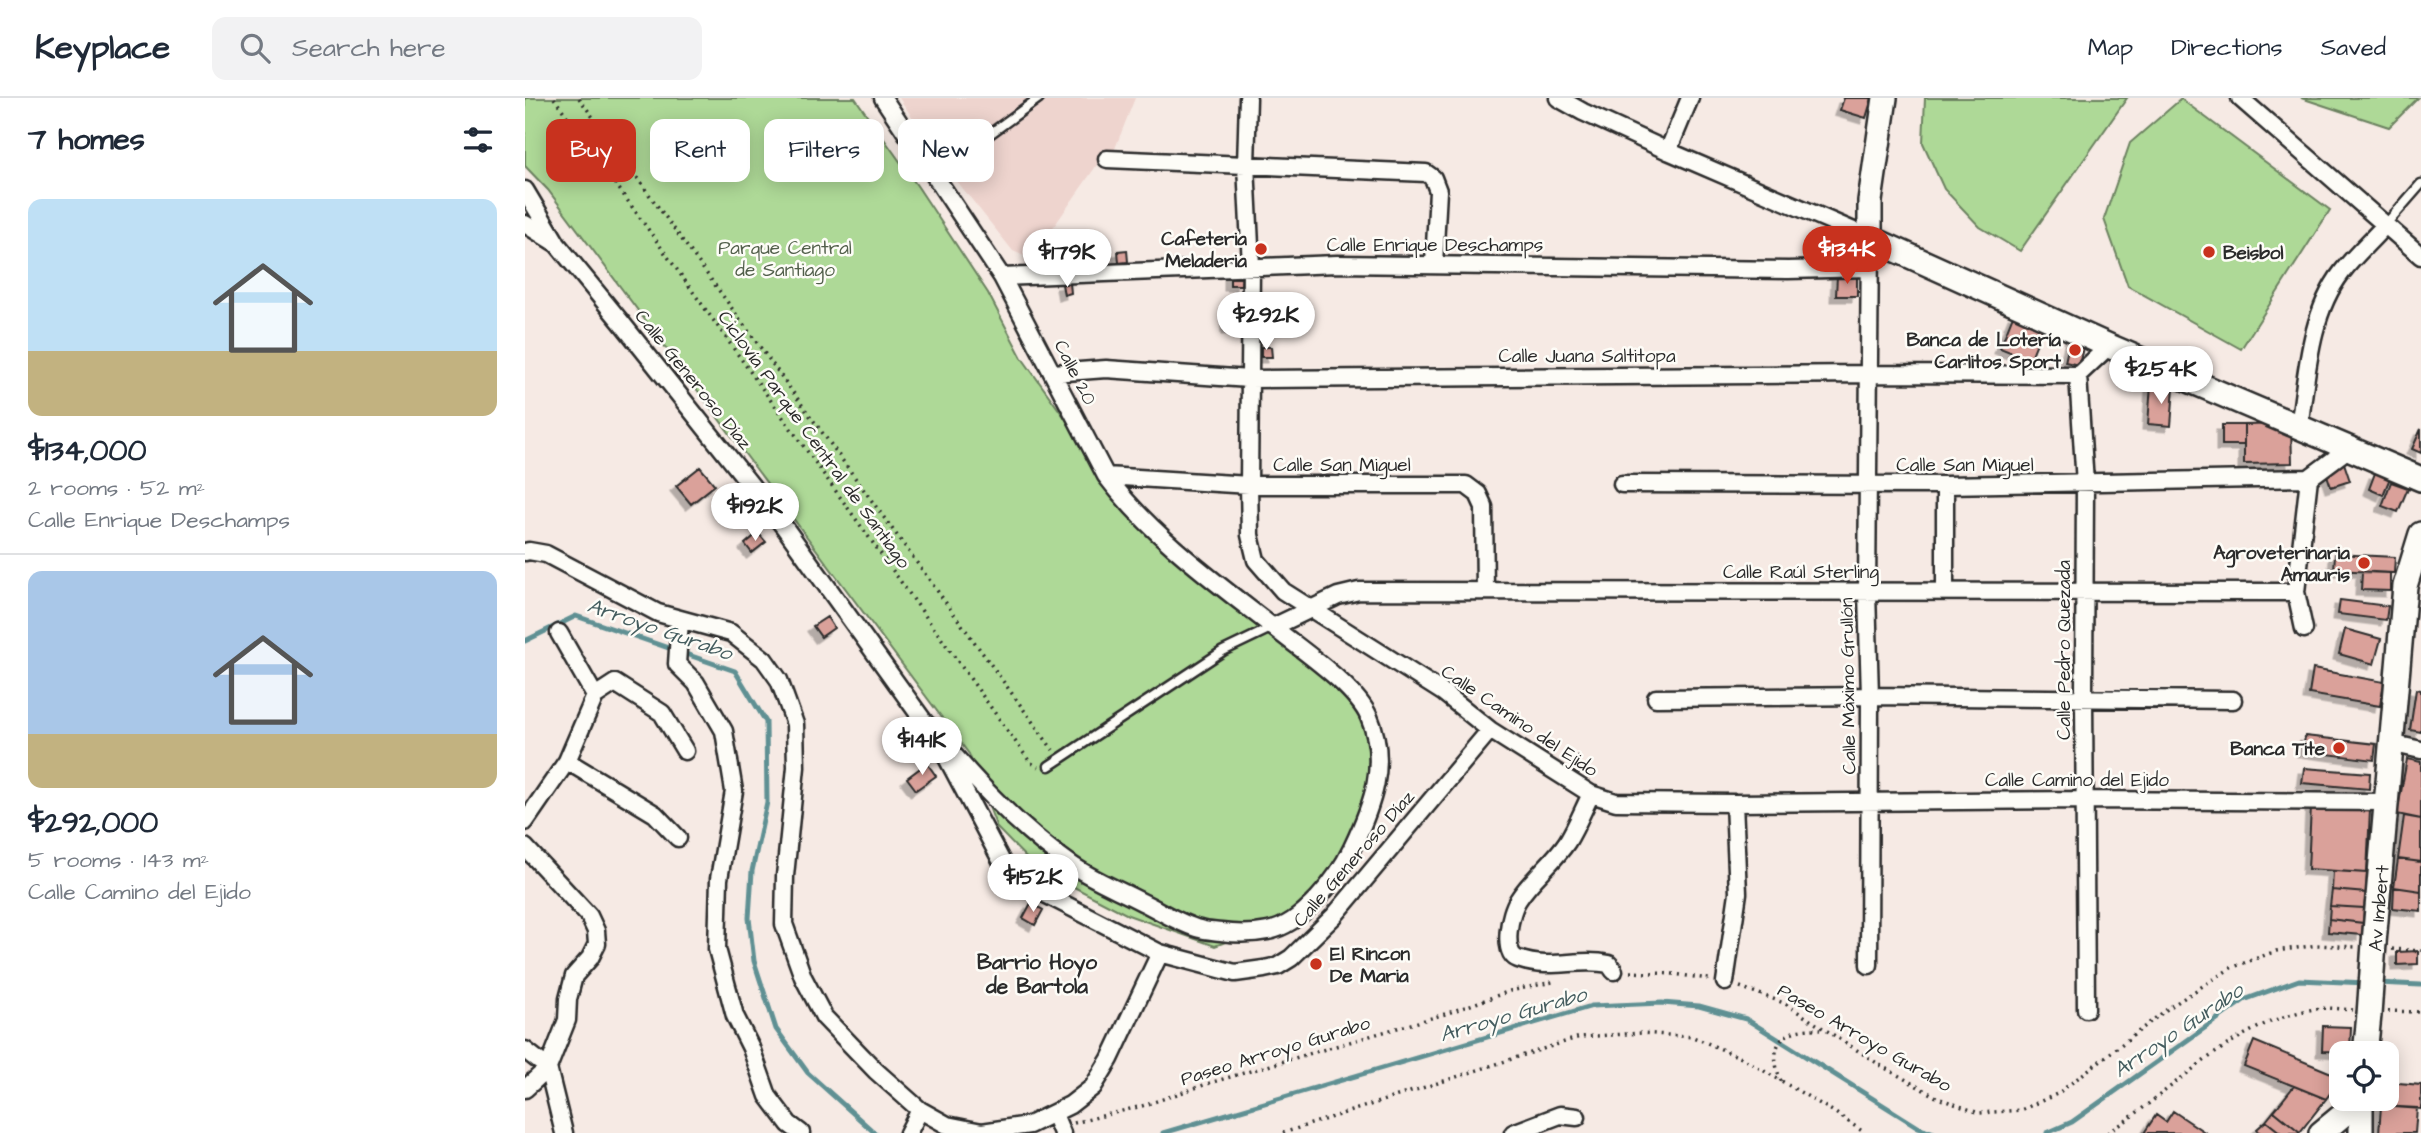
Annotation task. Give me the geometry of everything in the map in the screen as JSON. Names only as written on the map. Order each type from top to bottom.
[{"type":"street","name":"Calle 20","points":[[883,98],[898,120]]},
{"type":"street","name":"Calle Camino del Ejido","points":[[1248,98],[1246,165],[1251,266],[1249,485],[1250,535],[1257,560],[1283,591],[1310,610],[1444,693],[1490,730],[1591,794],[1616,802],[2388,802]]},
{"type":"street","points":[[1558,98],[1668,151],[1870,238],[2109,346],[2421,479]]},
{"type":"street","points":[[1668,151],[1690,98]]},
{"type":"street","points":[[1870,238],[1870,201],[1885,98]]},
{"type":"street","points":[[2240,98],[2421,256]]},
{"type":"street","points":[[1107,159],[1426,173],[1433,178],[1439,191],[1434,264]]},
{"type":"street","name":"Calle 20","points":[[929,726],[990,794],[1068,863],[1200,929],[1234,933],[1270,931],[1288,923],[1304,911],[1338,873],[1369,812],[1379,768],[1377,743],[1368,713],[1361,704],[1332,674],[1156,533],[1105,477],[1002,277],[940,182]]},
{"type":"street","points":[[525,190],[557,244]]},
{"type":"street","name":"Calle Generoso Díaz","points":[[525,224],[557,244],[785,528],[929,726],[1002,862],[1039,891],[1160,953],[1235,973],[1278,965],[1291,958],[1334,916],[1490,730]]},
{"type":"street","points":[[2299,427],[2321,308],[2341,272],[2386,224]]},
{"type":"street","name":"Calle Máximo Grullón","points":[[1869,965],[1870,696],[1867,592],[1870,238]]},
{"type":"street","name":"Calle Enrique Deschamps","points":[[1002,277],[1251,266],[1434,264],[1788,270],[1868,268]]},
{"type":"street","points":[[2078,375],[2109,346]]},
{"type":"street","name":"Calle Juana Saltitopa","points":[[1053,373],[1106,369],[1249,379],[2078,375]]},
{"type":"street","name":"Calle Pedro Quezada","points":[[2078,375],[2085,484],[2086,1009]]},
{"type":"street","points":[[2304,629],[2296,592],[2309,478],[2348,449]]},
{"type":"street","name":"Calle San Miguel","points":[[1105,477],[1249,485],[1466,485],[1478,494],[1484,507],[1485,591]]},
{"type":"street","name":"Calle San Miguel","points":[[1622,484],[2085,484],[2309,478]]},
{"type":"street","points":[[1945,485],[1945,591]]},
{"type":"street","name":"Av Imbert","points":[[2367,1041],[2371,1012],[2371,946],[2388,802],[2390,743],[2405,586],[2421,534]]},
{"type":"street","points":[[525,552],[546,554],[658,613],[679,628],[731,633],[764,659],[779,680],[795,724],[796,767],[785,876],[784,924],[803,977],[824,1017],[876,1071],[919,1110],[947,1125],[982,1132],[1029,1125],[1059,1125],[1070,1105],[1093,1087],[1110,1059],[1160,953]]},
{"type":"street","name":"Calle Raúl Sterling","points":[[1273,627],[1338,596],[1359,591],[2296,592]]},
{"type":"street","points":[[679,628],[677,664],[696,684],[724,731],[734,791],[719,879],[717,949],[735,1016],[751,1048],[768,1096],[789,1124],[801,1133]]},
{"type":"street","points":[[559,633],[595,696]]},
{"type":"street","points":[[525,822],[567,761],[595,696],[615,683],[662,713],[685,751]]},
{"type":"street","points":[[1656,698],[1870,696],[2233,700]]},
{"type":"street","points":[[2390,743],[2421,750]]},
{"type":"street","points":[[567,761],[655,814],[678,838]]},
{"type":"street","points":[[1591,794],[1568,840],[1517,901],[1507,940],[1510,952],[1520,960],[1548,966],[1599,962],[1609,964],[1614,971]]},
{"type":"street","points":[[1725,982],[1738,894],[1734,803]]},
{"type":"street","points":[[525,847],[589,916],[596,931],[597,944],[590,958],[574,976],[568,999],[567,1020],[548,1068],[525,1088]]},
{"type":"street","points":[[525,1050],[548,1068],[564,1133]]},
{"type":"street","points":[[908,1132],[919,1110]]},
{"type":"street","points":[[2321,1133],[2347,1111]]},
{"type":"street","points":[[2361,1111],[2361,1133]]},
{"type":"street","points":[[1513,1133],[1560,1115],[1577,1117]]},
{"type":"lane","points":[[994,131],[1039,98]]},
{"type":"lane","points":[[2386,224],[2421,184]]},
{"type":"lane","points":[[1049,766],[1223,651],[1273,627]]},
{"type":"path","name":"Ciclovía Parque Central de Santiago","points":[[554,98],[1030,762]]},
{"type":"path","name":"Ciclovía Parque Central de Santiago","points":[[579,98],[1052,749]]},
{"type":"path","name":"Paseo Arroyo Gurabo","points":[[1614,971],[1674,974],[1725,982],[1784,1003],[1938,1098],[1979,1112],[2021,1110],[2057,1094],[2171,1007],[2231,968],[2276,951],[2317,945],[2371,946],[2421,951]]},
{"type":"path","name":"Paseo Arroyo Gurabo","points":[[1059,1125],[1142,1106],[1213,1082],[1445,1014],[1510,991],[1568,979]]},
{"type":"path","points":[[2108,1133],[2229,1044],[2272,1021],[2316,1009],[2421,1012]]},
{"type":"path","points":[[1782,1082],[1774,1064],[1776,1049],[1789,1032],[1805,1028],[1823,1029]]},
{"type":"path","points":[[1283,1133],[1580,1037],[1642,1033],[1693,1037],[1744,1059],[1865,1133]]},
{"type":"shaded area","points":[[899,98],[1135,98],[1114,151],[1106,152],[1031,259],[1013,251],[958,182],[994,182],[994,119],[914,119]]},
{"type":"green space","name":"Parque Central de Santiago","points":[[525,98],[855,98],[870,119],[764,119],[764,182],[884,182],[884,139],[898,159],[898,182],[914,182],[988,293],[1022,358],[1125,502],[1368,714],[1369,812],[1349,855],[1270,931],[1250,933],[1215,946],[1128,915],[1035,867],[997,828],[969,754],[548,190],[525,166]]},
{"type":"green space","points":[[1925,98],[2127,98],[2020,251],[1980,227],[1944,189],[1923,143]]},
{"type":"green space","points":[[2301,98],[2418,98],[2389,127]]},
{"type":"green space","name":"Beisbol","points":[[2181,99],[2330,210],[2241,349],[2128,286],[2104,219],[2130,143]]},
{"type":"building","points":[[1844,98],[1872,98],[1866,118],[1840,110]]},
{"type":"building","name":"Cafeteria Meladeria","points":[[1256,244],[1266,244],[1266,254],[1256,254]]},
{"type":"building","points":[[1127,250],[1128,262],[1119,263],[1118,251]]},
{"type":"building","points":[[1066,253],[1068,266],[1059,267],[1057,254]]},
{"type":"building","points":[[1230,272],[1242,272],[1241,285],[1230,285]]},
{"type":"building","points":[[1837,275],[1857,275],[1857,296],[1836,296]]},
{"type":"building","points":[[1070,283],[1071,293],[1064,295],[1062,284]]},
{"type":"building","points":[[1226,305],[1243,305],[1244,328],[1227,329]]},
{"type":"building","points":[[2014,313],[2044,325],[2030,360],[2000,348]]},
{"type":"building","name":"Banca de Lotería Carlitos Sport","points":[[2071,335],[2085,339],[2079,365],[2065,362]]},
{"type":"building","points":[[1261,347],[1271,347],[1272,357],[1261,357]]},
{"type":"building","points":[[2151,385],[2174,387],[2171,426],[2148,424]]},
{"type":"building","points":[[2291,424],[2292,463],[2244,464],[2244,425]]},
{"type":"building","points":[[2222,425],[2244,425],[2244,445],[2222,445]]},
{"type":"building","points":[[2421,429],[2421,453],[2412,449]]},
{"type":"building","points":[[2344,463],[2350,481],[2331,487],[2325,469]]},
{"type":"building","points":[[700,467],[715,485],[691,504],[676,486]]},
{"type":"building","points":[[2375,473],[2390,478],[2383,495],[2369,489]]},
{"type":"building","points":[[2391,482],[2408,488],[2398,512],[2382,506]]},
{"type":"building","points":[[758,533],[766,542],[752,553],[745,544]]},
{"type":"building","name":"Agroveterinaria Amauris","points":[[2335,554],[2395,557],[2394,573],[2334,570]]},
{"type":"building","points":[[2362,572],[2390,573],[2390,591],[2361,590]]},
{"type":"building","points":[[2340,600],[2388,606],[2386,620],[2338,614]]},
{"type":"building","points":[[827,617],[834,628],[821,637],[813,626]]},
{"type":"building","points":[[2345,629],[2381,639],[2374,664],[2339,654]]},
{"type":"building","points":[[2313,669],[2384,682],[2380,706],[2309,694]]},
{"type":"building","points":[[2416,689],[2421,690],[2421,732],[2410,730]]},
{"type":"building","name":"Banca Tite","points":[[2305,736],[2376,744],[2374,760],[2303,751]]},
{"type":"building","points":[[2407,759],[2421,762],[2421,819],[2397,814]]},
{"type":"building","points":[[927,763],[936,776],[916,790],[907,778]]},
{"type":"building","points":[[2304,768],[2370,773],[2369,789],[2302,783]]},
{"type":"building","points":[[2311,807],[2370,810],[2367,873],[2308,869]]},
{"type":"building","points":[[2404,816],[2421,819],[2421,862],[2398,859]]},
{"type":"building","points":[[2398,859],[2421,862],[2421,891],[2394,887]]},
{"type":"building","points":[[2333,871],[2367,873],[2366,893],[2332,890]]},
{"type":"building","points":[[2394,887],[2421,891],[2421,911],[2393,908]]},
{"type":"building","points":[[2332,890],[2366,893],[2364,908],[2330,906]]},
{"type":"building","points":[[1031,903],[1043,910],[1035,925],[1023,918]]},
{"type":"building","points":[[2330,906],[2364,908],[2363,923],[2329,919]]},
{"type":"building","points":[[2329,919],[2363,923],[2362,935],[2328,932]]},
{"type":"building","points":[[2418,951],[2418,964],[2397,965],[2397,952]]},
{"type":"building","points":[[2323,1026],[2351,1027],[2350,1041],[2329,1041],[2329,1051],[2322,1051]]},
{"type":"building","points":[[2254,1041],[2329,1072],[2329,1095],[2326,1099],[2244,1066]]},
{"type":"building","points":[[2399,1083],[2421,1085],[2421,1109],[2399,1107]]},
{"type":"building","points":[[2294,1086],[2326,1099],[2300,1132],[2274,1111]]},
{"type":"building","points":[[2399,1107],[2417,1108],[2415,1133],[2379,1133],[2381,1111],[2399,1111]]},
{"type":"building","points":[[2173,1111],[2206,1133],[2144,1133],[2156,1115],[2166,1122]]},
{"type":"building","points":[[2274,1111],[2300,1132],[2281,1133],[2266,1121]]},
{"type":"building","points":[[2266,1121],[2281,1133],[2260,1133],[2257,1129]]},
{"type":"waterway","name":"Arroyo Gurabo","points":[[525,641],[576,616],[735,671],[766,722],[767,802],[752,871],[749,918],[754,961],[776,1029],[808,1073],[875,1133]]},
{"type":"waterway","name":"Arroyo Gurabo","points":[[2047,1133],[2072,1122],[2244,1000],[2299,980],[2367,983]]},
{"type":"waterway","name":"Arroyo Gurabo","points":[[2377,983],[2421,985]]},
{"type":"waterway","name":"Arroyo Gurabo","points":[[1163,1133],[1592,1006],[1662,1003],[1699,1006],[1746,1019],[1918,1127],[1934,1133]]},
{"type":"place","name":"Cafeteria Meladeria","points":[[1261,249]]},
{"type":"place","name":"Beisbol","points":[[2209,252]]},
{"type":"place","name":"Banca de Lotería Carlitos Sport","points":[[2075,350]]},
{"type":"place","name":"Agroveterinaria Amauris","points":[[2364,563]]},
{"type":"place","name":"Banca Tite","points":[[2339,748]]},
{"type":"place","name":"El Rincon De Maria","points":[[1316,964]]},
{"type":"district","name":"Barrio Hoyo de Bartola","points":[[1037,974]]}]
